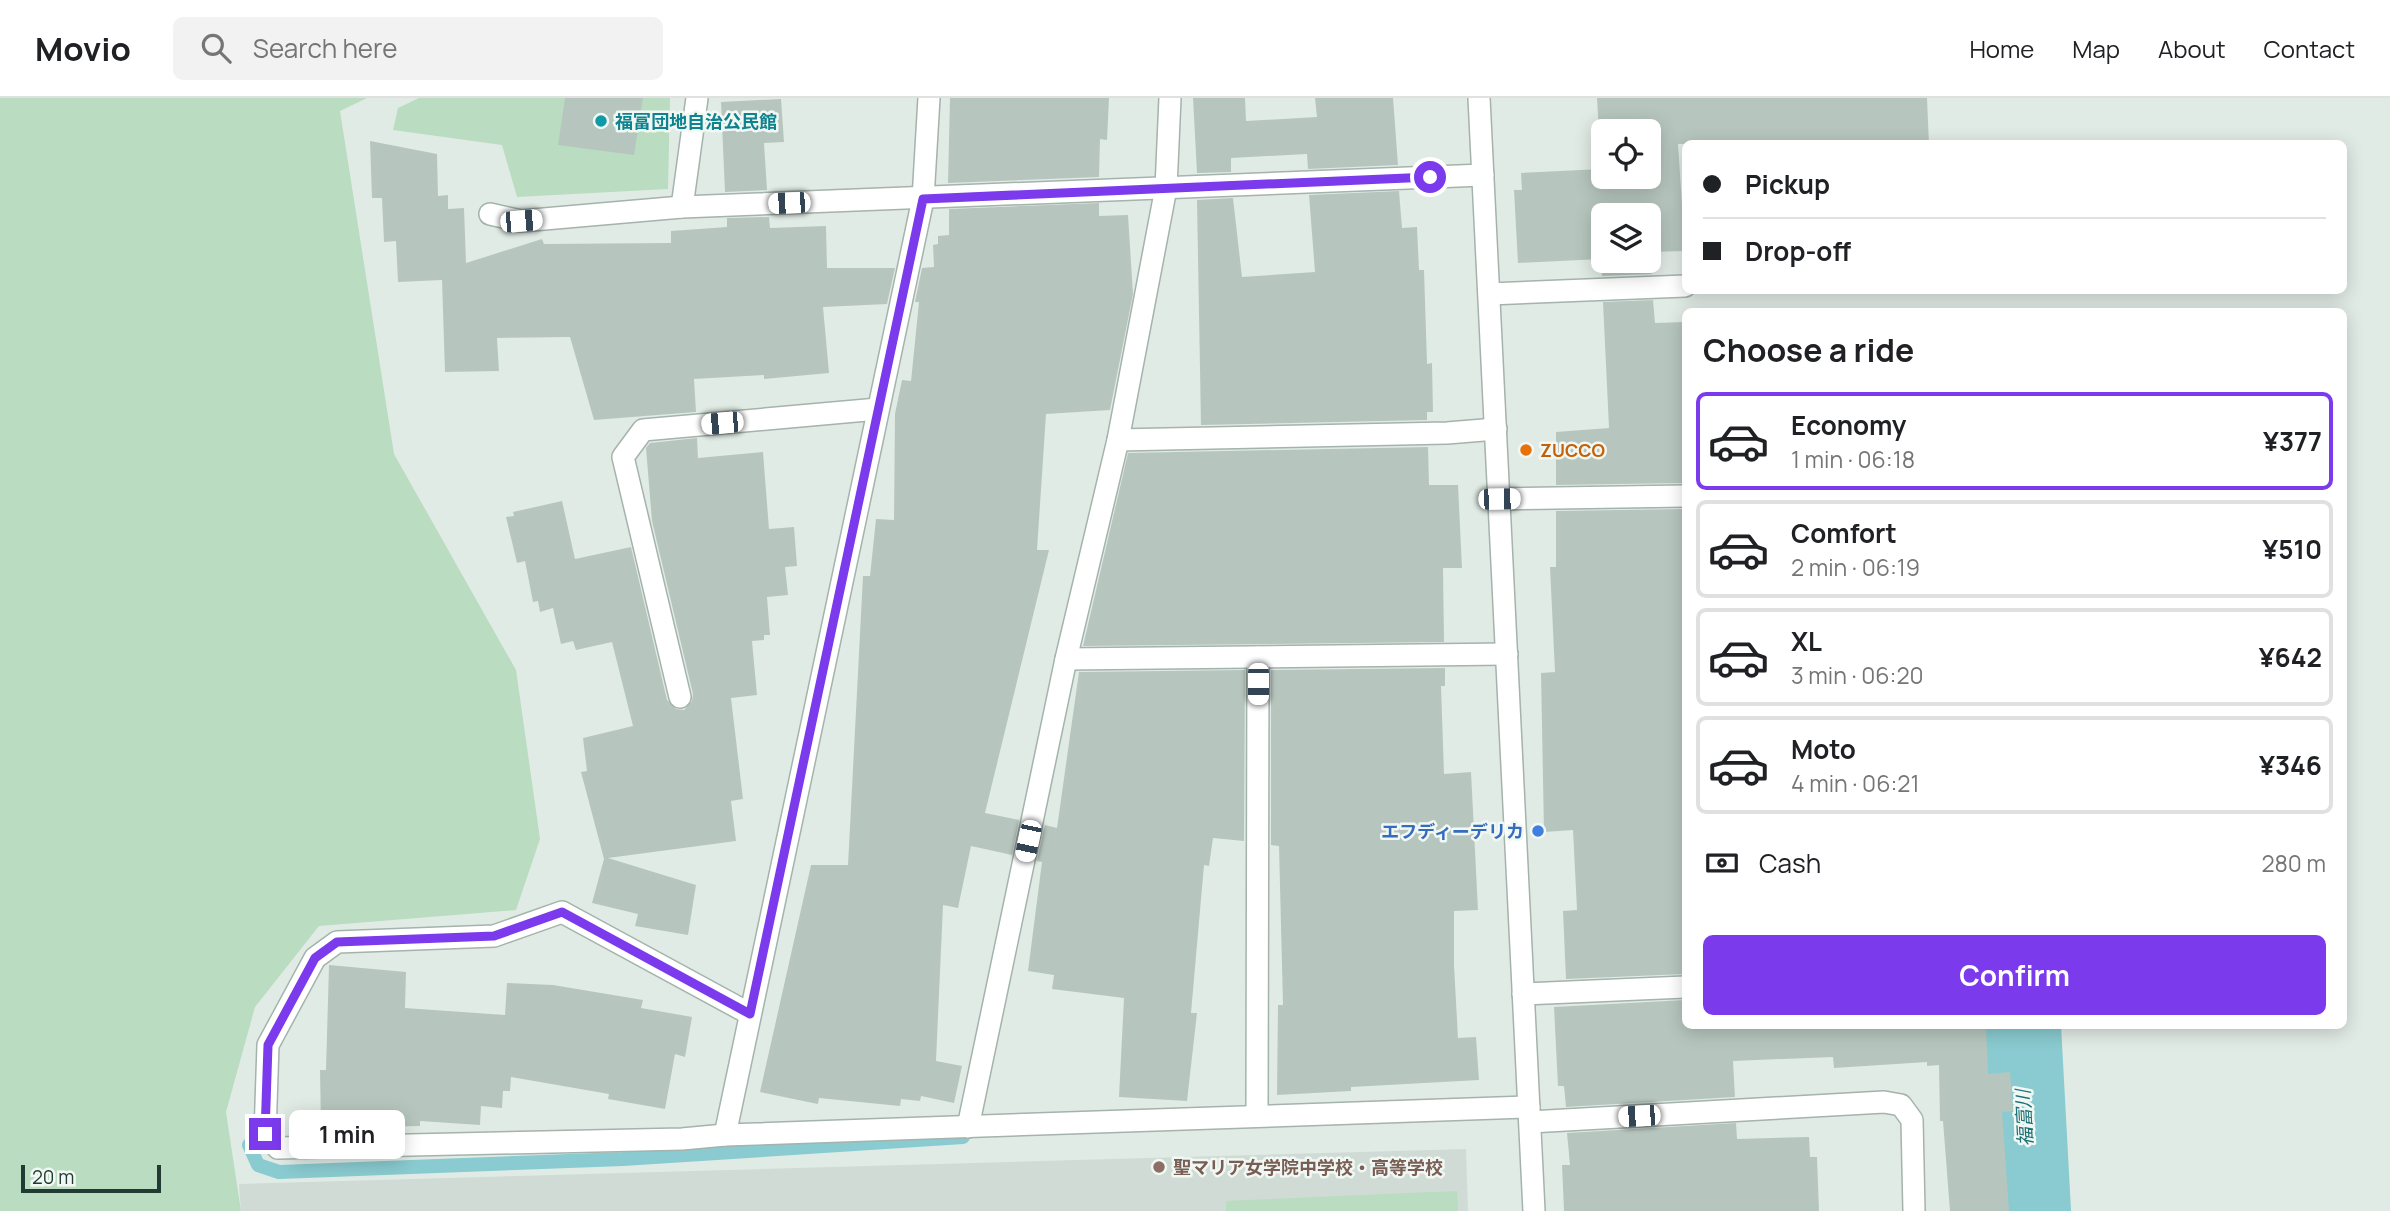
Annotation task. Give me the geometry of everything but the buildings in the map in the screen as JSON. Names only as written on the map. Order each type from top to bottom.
[{"type":"street","points":[[682,206],[697,98]]},
{"type":"street","points":[[725,1135],[923,199],[929,98]]},
{"type":"street","points":[[968,1127],[1066,659],[1118,440],[1166,188],[1170,98]]},
{"type":"street","points":[[1479,98],[1534,1211]]},
{"type":"street","points":[[490,214],[521,221],[682,206],[923,199],[1483,175]]},
{"type":"street","points":[[1489,294],[1682,286]]},
{"type":"street","points":[[680,697],[623,457],[643,430],[878,408]]},
{"type":"street","points":[[1118,440],[1447,433],[1496,429]]},
{"type":"street","points":[[1499,499],[1682,496]]},
{"type":"street","points":[[1066,659],[1507,654]]},
{"type":"street","points":[[1257,1115],[1258,657]]},
{"type":"street","points":[[750,1014],[562,912],[494,936],[337,942],[315,958],[268,1045],[265,1134],[278,1148],[682,1139],[725,1135],[1257,1115],[1529,1114],[1884,1102],[1900,1105],[1912,1119],[1914,1211]]},
{"type":"street","points":[[1523,995],[1682,987]]},
{"type":"shaded area","name":"聖マリア女学院中学校・高等学校","points":[[1466,1149],[1468,1211],[241,1211],[239,1184]]},
{"type":"green space","points":[[0,98],[367,98],[340,111],[394,454],[516,670],[540,839],[516,910],[319,926],[255,1007],[226,1112],[241,1211],[0,1211]]},
{"type":"green space","points":[[419,98],[670,98],[668,189],[517,197],[502,145],[393,130],[398,108]]},
{"type":"green space","points":[[1457,1191],[1458,1211],[1226,1211],[1226,1201]]},
{"type":"waterway","name":"福富川","points":[[2019,1029],[2029,1211]]},
{"type":"waterway","points":[[249,1145],[258,1165],[279,1172],[623,1159],[963,1137]]},
{"type":"place","name":"福富団地自治公民館","points":[[601,121]]},
{"type":"place","name":"ZUCCO","points":[[1526,450]]},
{"type":"place","name":"エフディーデリカ","points":[[1538,831]]},
{"type":"place","name":"聖マリア女学院中学校・高等学校","points":[[1159,1167]]},
{"type":"route","points":[[265,1134],[268,1045],[315,958],[337,942],[494,936],[562,912],[750,1014],[923,199],[1430,177]]}]
